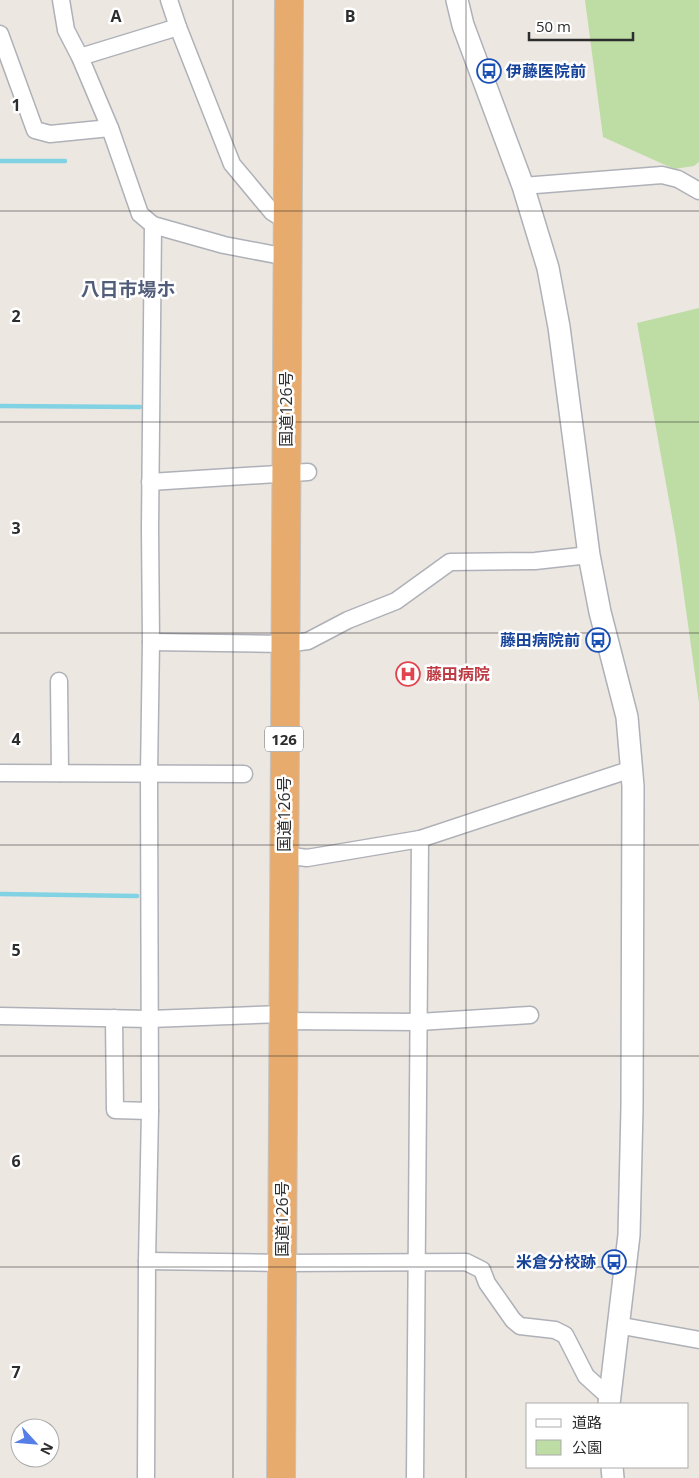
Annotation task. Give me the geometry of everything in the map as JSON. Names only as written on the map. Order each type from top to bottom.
[{"type":"highway","name":"国道126号","points":[[281,1478],[285,644],[297,474],[287,257],[289,0]]},
{"type":"street","points":[[61,0],[66,30],[80,57],[110,128],[140,214],[153,225],[224,245],[287,257]]},
{"type":"street","points":[[169,0],[232,164],[272,212],[288,222]]},
{"type":"street","points":[[457,0],[463,25],[523,186],[548,268],[556,310],[589,555],[600,612],[627,717],[632,769],[632,1108],[629,1235],[609,1400]]},
{"type":"street","points":[[80,57],[178,27]]},
{"type":"street","points":[[1,38],[35,130],[50,134],[110,128]]},
{"type":"street","points":[[523,186],[662,174],[678,179],[699,191]]},
{"type":"street","points":[[146,1478],[150,1111],[149,774],[153,225]]},
{"type":"street","points":[[150,482],[297,474]]},
{"type":"street","points":[[151,642],[285,644],[308,641],[348,620],[396,601],[450,562],[535,561],[589,555]]},
{"type":"street","points":[[59,681],[60,773]]},
{"type":"street","points":[[284,855],[307,858],[420,839],[632,769]]},
{"type":"street","points":[[0,773],[244,774]]},
{"type":"street","points":[[415,1478],[420,839]]},
{"type":"street","points":[[0,1016],[150,1019],[283,1017],[419,1022],[530,1015]]},
{"type":"street","points":[[114,1018],[115,1110],[150,1111]]},
{"type":"street","points":[[147,1261],[282,1263],[466,1262],[482,1270],[487,1283],[513,1320],[520,1326],[555,1330],[565,1335],[586,1376],[609,1400]]},
{"type":"street","points":[[617,1325],[699,1340]]},
{"type":"green space","points":[[585,0],[699,0],[699,162],[694,166],[674,169],[603,137]]},
{"type":"green space","points":[[699,308],[699,703],[676,539],[637,323]]},
{"type":"waterway","points":[[0,161],[65,161]]},
{"type":"waterway","points":[[0,406],[140,407]]},
{"type":"waterway","points":[[0,894],[137,896]]},
{"type":"place","name":"伊藤医院前","points":[[489,71]]},
{"type":"place","name":"藤田病院前","points":[[598,640]]},
{"type":"place","name":"藤田病院","points":[[408,674]]},
{"type":"place","name":"米倉分校跡","points":[[614,1262]]},
{"type":"district","name":"八日市場ホ","points":[[128,289]]}]
